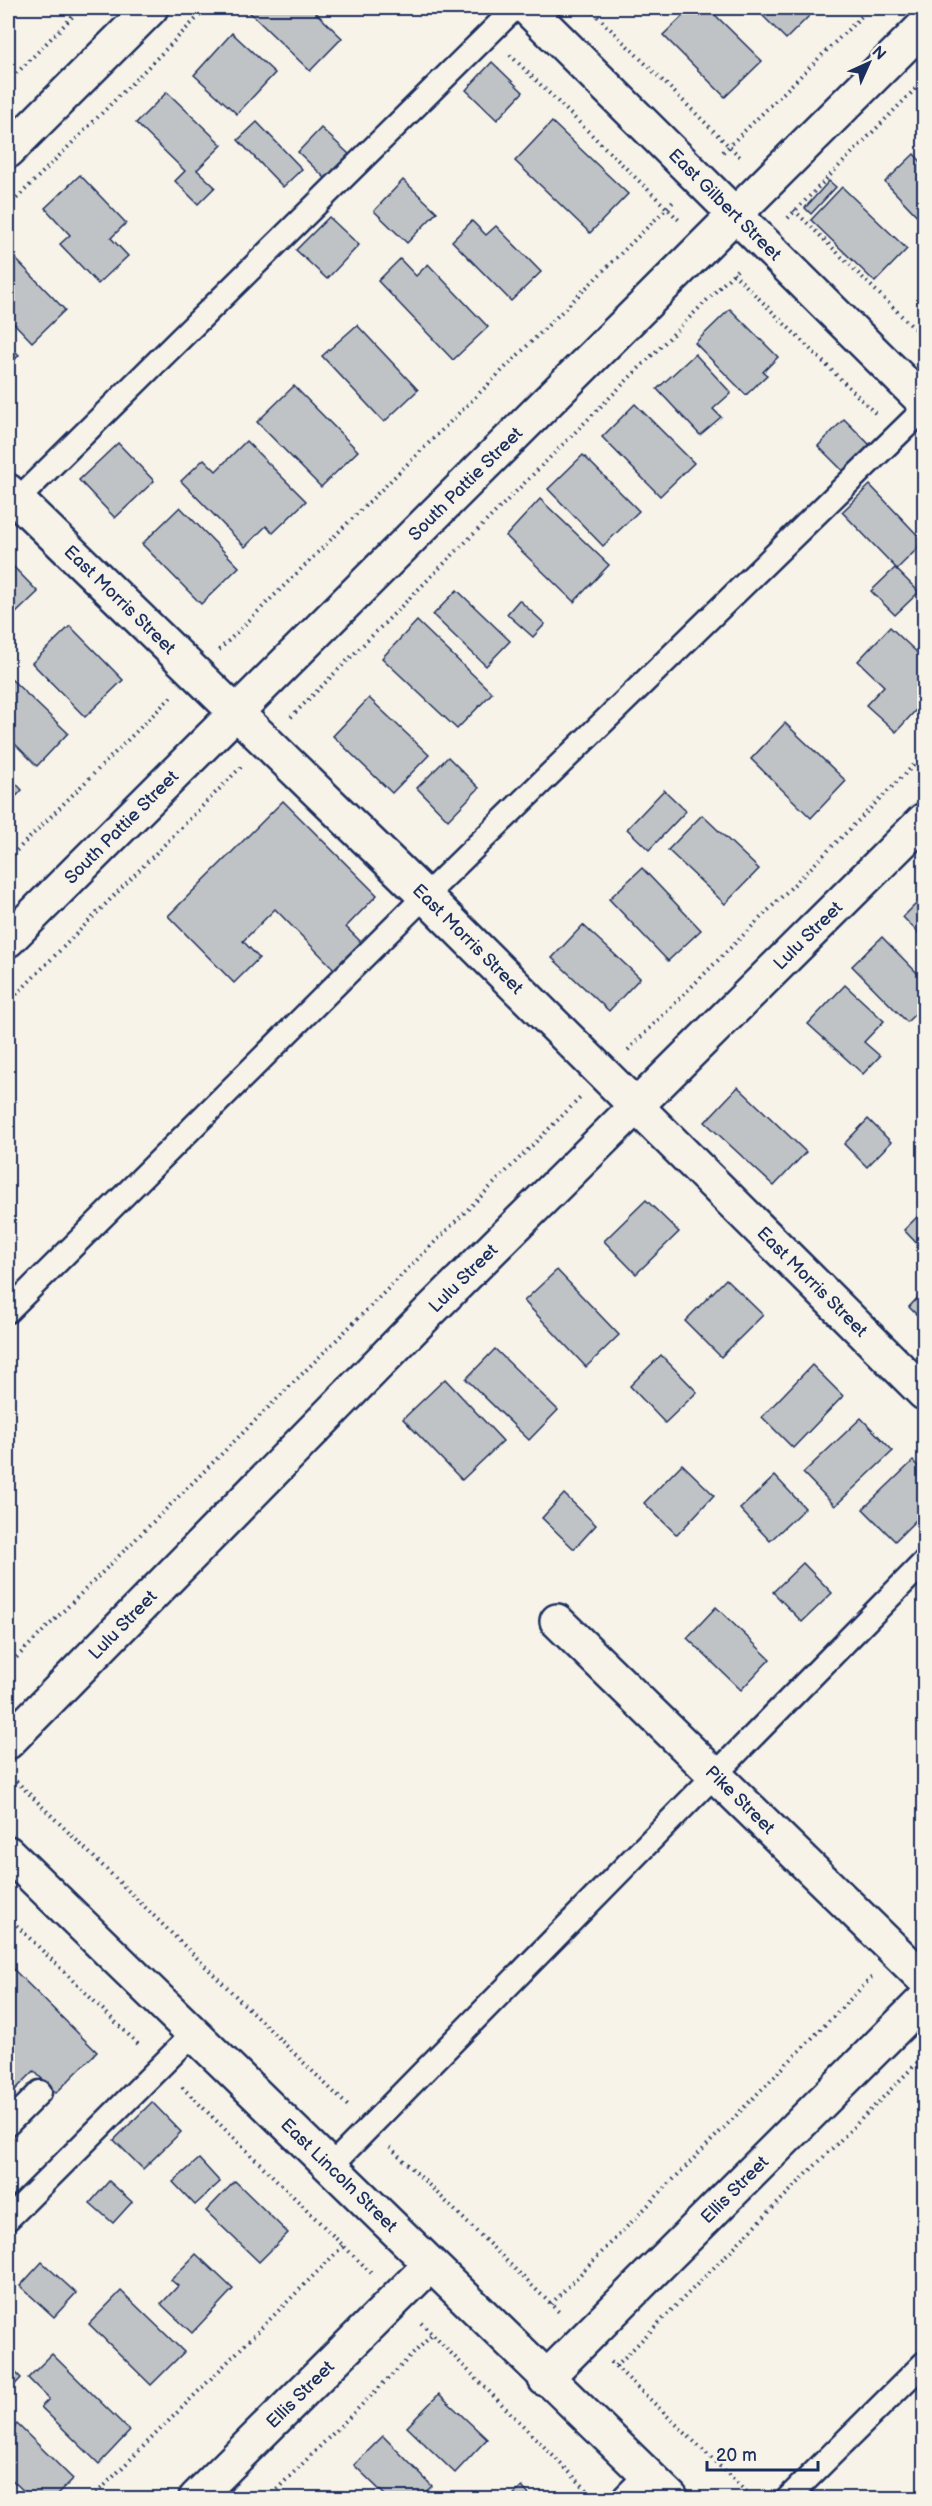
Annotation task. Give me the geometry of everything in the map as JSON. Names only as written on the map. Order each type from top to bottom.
[{"type":"street","points":[[8,151],[151,8]]},
{"type":"street","name":"East Gilbert Street","points":[[527,8],[924,402]]},
{"type":"street","name":"South Pattie Street","points":[[8,940],[924,26]]},
{"type":"street","name":"East Morris Street","points":[[10,500],[236,713],[425,896],[924,1393]]},
{"type":"street","name":"Lulu Street","points":[[8,1742],[427,1314],[924,820]]},
{"type":"street","name":"Pike Street","points":[[557,1621],[924,1979]]},
{"type":"street","name":"East Lincoln Street","points":[[8,1853],[670,2499]]},
{"type":"street","name":"Ellis Street","points":[[545,2379],[924,2000]]},
{"type":"street","name":"Ellis Street","points":[[196,2499],[429,2266]]},
{"type":"lane","points":[[10,500],[515,8]]},
{"type":"lane","points":[[8,1311],[425,896],[924,409]]},
{"type":"lane","points":[[330,2167],[924,1562]]},
{"type":"lane","points":[[8,2219],[193,2034]]},
{"type":"lane","points":[[8,2124],[40,2092]]},
{"type":"lane","points":[[788,2499],[924,2363]]},
{"type":"lane","points":[[623,2499],[646,2475]]},
{"type":"path","points":[[8,82],[81,8]]},
{"type":"path","points":[[8,207],[207,8]]},
{"type":"path","points":[[8,859],[870,8]]},
{"type":"path","points":[[8,1004],[924,80]]},
{"type":"path","points":[[8,1666],[384,1296],[924,755]]},
{"type":"path","points":[[8,1917],[343,2246],[596,2499]]},
{"type":"path","points":[[551,2304],[897,1951]]},
{"type":"path","points":[[616,2366],[924,2056]]},
{"type":"path","points":[[92,2499],[343,2246]]},
{"type":"path","points":[[268,2499],[432,2335]]},
{"type":"building","points":[[250,8],[311,8],[342,38],[310,71],[247,10]]},
{"type":"building","points":[[691,8],[708,8],[762,61],[725,97],[663,35]]},
{"type":"building","points":[[755,8],[817,8],[786,39]]},
{"type":"building","points":[[232,33],[275,73],[237,114],[194,75]]},
{"type":"building","points":[[492,62],[523,92],[497,120],[466,90]]},
{"type":"building","points":[[167,92],[222,145],[197,170],[215,187],[198,204],[175,181],[185,171],[136,123]]},
{"type":"building","points":[[257,122],[302,169],[283,187],[238,140]]},
{"type":"building","points":[[552,122],[628,194],[590,233],[515,161]]},
{"type":"building","points":[[321,128],[349,154],[326,179],[298,152]]},
{"type":"building","points":[[914,154],[924,165],[924,223],[885,182]]},
{"type":"building","points":[[80,175],[126,223],[111,238],[128,256],[98,284],[60,244],[70,235],[45,208]]},
{"type":"building","points":[[403,180],[437,212],[407,243],[374,211]]},
{"type":"building","points":[[829,181],[836,187],[811,214],[805,208]]},
{"type":"building","points":[[842,187],[907,249],[875,282],[811,220]]},
{"type":"building","points":[[329,217],[359,245],[327,279],[296,250]]},
{"type":"building","points":[[472,221],[486,235],[496,226],[541,272],[511,301],[452,241]]},
{"type":"building","points":[[10,253],[65,310],[32,342],[8,317]]},
{"type":"building","points":[[400,259],[416,276],[428,264],[488,327],[453,360],[378,281]]},
{"type":"building","points":[[730,309],[778,357],[763,372],[767,375],[746,395],[695,343]]},
{"type":"building","points":[[357,325],[418,390],[384,422],[322,356]]},
{"type":"building","points":[[8,344],[19,355],[8,367]]},
{"type":"building","points":[[695,354],[731,393],[713,409],[721,417],[700,435],[657,389]]},
{"type":"building","points":[[294,386],[358,451],[321,487],[257,422]]},
{"type":"building","points":[[635,404],[694,463],[660,496],[602,437]]},
{"type":"building","points":[[844,419],[870,445],[844,472],[818,446]]},
{"type":"building","points":[[246,441],[306,501],[273,533],[266,526],[245,547],[181,481],[204,459],[216,471]]},
{"type":"building","points":[[118,443],[154,481],[115,518],[79,480]]},
{"type":"building","points":[[583,455],[639,511],[603,546],[548,489]]},
{"type":"building","points":[[870,485],[924,542],[897,569],[842,512]]},
{"type":"building","points":[[540,499],[609,565],[574,602],[506,536]]},
{"type":"building","points":[[180,507],[239,567],[201,604],[142,544]]},
{"type":"building","points":[[8,561],[38,592],[14,615],[8,609]]},
{"type":"building","points":[[895,568],[919,592],[895,615],[871,591]]},
{"type":"building","points":[[457,590],[510,641],[486,666],[433,615]]},
{"type":"building","points":[[519,600],[545,624],[533,637],[507,614]]},
{"type":"building","points":[[417,621],[492,693],[457,729],[382,658]]},
{"type":"building","points":[[70,626],[123,680],[85,717],[32,663]]},
{"type":"building","points":[[890,627],[924,659],[924,701],[896,732],[866,705],[884,686],[858,661]]},
{"type":"building","points":[[11,679],[68,733],[37,766],[8,737],[8,683]]},
{"type":"building","points":[[369,698],[429,755],[392,793],[333,736]]},
{"type":"building","points":[[785,723],[846,781],[811,818],[751,759]]},
{"type":"building","points":[[448,757],[479,788],[448,820],[417,788]]},
{"type":"building","points":[[8,775],[22,790],[8,805]]},
{"type":"building","points":[[664,790],[686,811],[649,850],[627,829]]},
{"type":"building","points":[[283,801],[377,895],[346,927],[364,945],[337,972],[275,909],[243,941],[259,958],[234,983],[168,916]]},
{"type":"building","points":[[702,815],[759,869],[725,904],[668,850]]},
{"type":"building","points":[[642,868],[701,930],[668,961],[609,899]]},
{"type":"building","points":[[924,896],[924,939],[903,917]]},
{"type":"building","points":[[583,925],[640,978],[609,1011],[552,958]]},
{"type":"building","points":[[882,937],[924,980],[924,1005],[907,1022],[852,966]]},
{"type":"building","points":[[845,985],[884,1021],[864,1042],[880,1056],[863,1074],[808,1024]]},
{"type":"building","points":[[738,1087],[806,1152],[774,1186],[705,1122]]},
{"type":"building","points":[[868,1119],[891,1142],[867,1167],[844,1144]]},
{"type":"building","points":[[646,1200],[679,1232],[636,1274],[604,1241]]},
{"type":"building","points":[[924,1210],[924,1251],[904,1230]]},
{"type":"building","points":[[557,1270],[619,1335],[586,1367],[524,1301]]},
{"type":"building","points":[[726,1279],[763,1315],[721,1357],[685,1321]]},
{"type":"building","points":[[924,1291],[924,1322],[909,1307]]},
{"type":"building","points":[[495,1349],[558,1410],[529,1440],[466,1379]]},
{"type":"building","points":[[661,1355],[697,1392],[665,1423],[630,1386]]},
{"type":"building","points":[[812,1365],[843,1396],[793,1448],[762,1417]]},
{"type":"building","points":[[445,1379],[503,1441],[462,1480],[403,1419]]},
{"type":"building","points":[[861,1418],[893,1451],[835,1506],[803,1473]]},
{"type":"building","points":[[913,1461],[924,1473],[924,1512],[895,1541],[863,1509]]},
{"type":"building","points":[[682,1464],[714,1495],[677,1535],[644,1503]]},
{"type":"building","points":[[775,1476],[805,1508],[770,1541],[740,1509]]},
{"type":"building","points":[[564,1494],[596,1525],[574,1549],[542,1518]]},
{"type":"building","points":[[803,1563],[832,1593],[802,1622],[773,1592]]},
{"type":"building","points":[[716,1607],[770,1659],[741,1690],[687,1638]]},
{"type":"building","points":[[8,1964],[97,2052],[56,2093],[34,2071],[8,2097]]},
{"type":"building","points":[[152,2102],[181,2132],[143,2169],[114,2140]]},
{"type":"building","points":[[199,2159],[220,2182],[195,2205],[173,2182]]},
{"type":"building","points":[[109,2181],[132,2202],[113,2223],[90,2203]]},
{"type":"building","points":[[235,2181],[288,2233],[259,2262],[206,2211]]},
{"type":"building","points":[[196,2254],[233,2289],[192,2333],[161,2304],[178,2286],[171,2280]]},
{"type":"building","points":[[42,2262],[76,2293],[54,2317],[20,2286]]},
{"type":"building","points":[[121,2291],[184,2352],[151,2385],[89,2324]]},
{"type":"building","points":[[52,2354],[130,2431],[99,2464],[41,2407],[49,2399],[28,2378]]},
{"type":"building","points":[[8,2365],[21,2378],[8,2392]]},
{"type":"building","points":[[439,2394],[487,2439],[455,2473],[407,2427]]},
{"type":"building","points":[[17,2424],[73,2479],[54,2498],[31,2498],[8,2476],[8,2434]]},
{"type":"building","points":[[383,2436],[432,2486],[419,2498],[388,2498],[354,2465]]},
{"type":"building","points":[[522,2487],[532,2498],[510,2498]]}]
